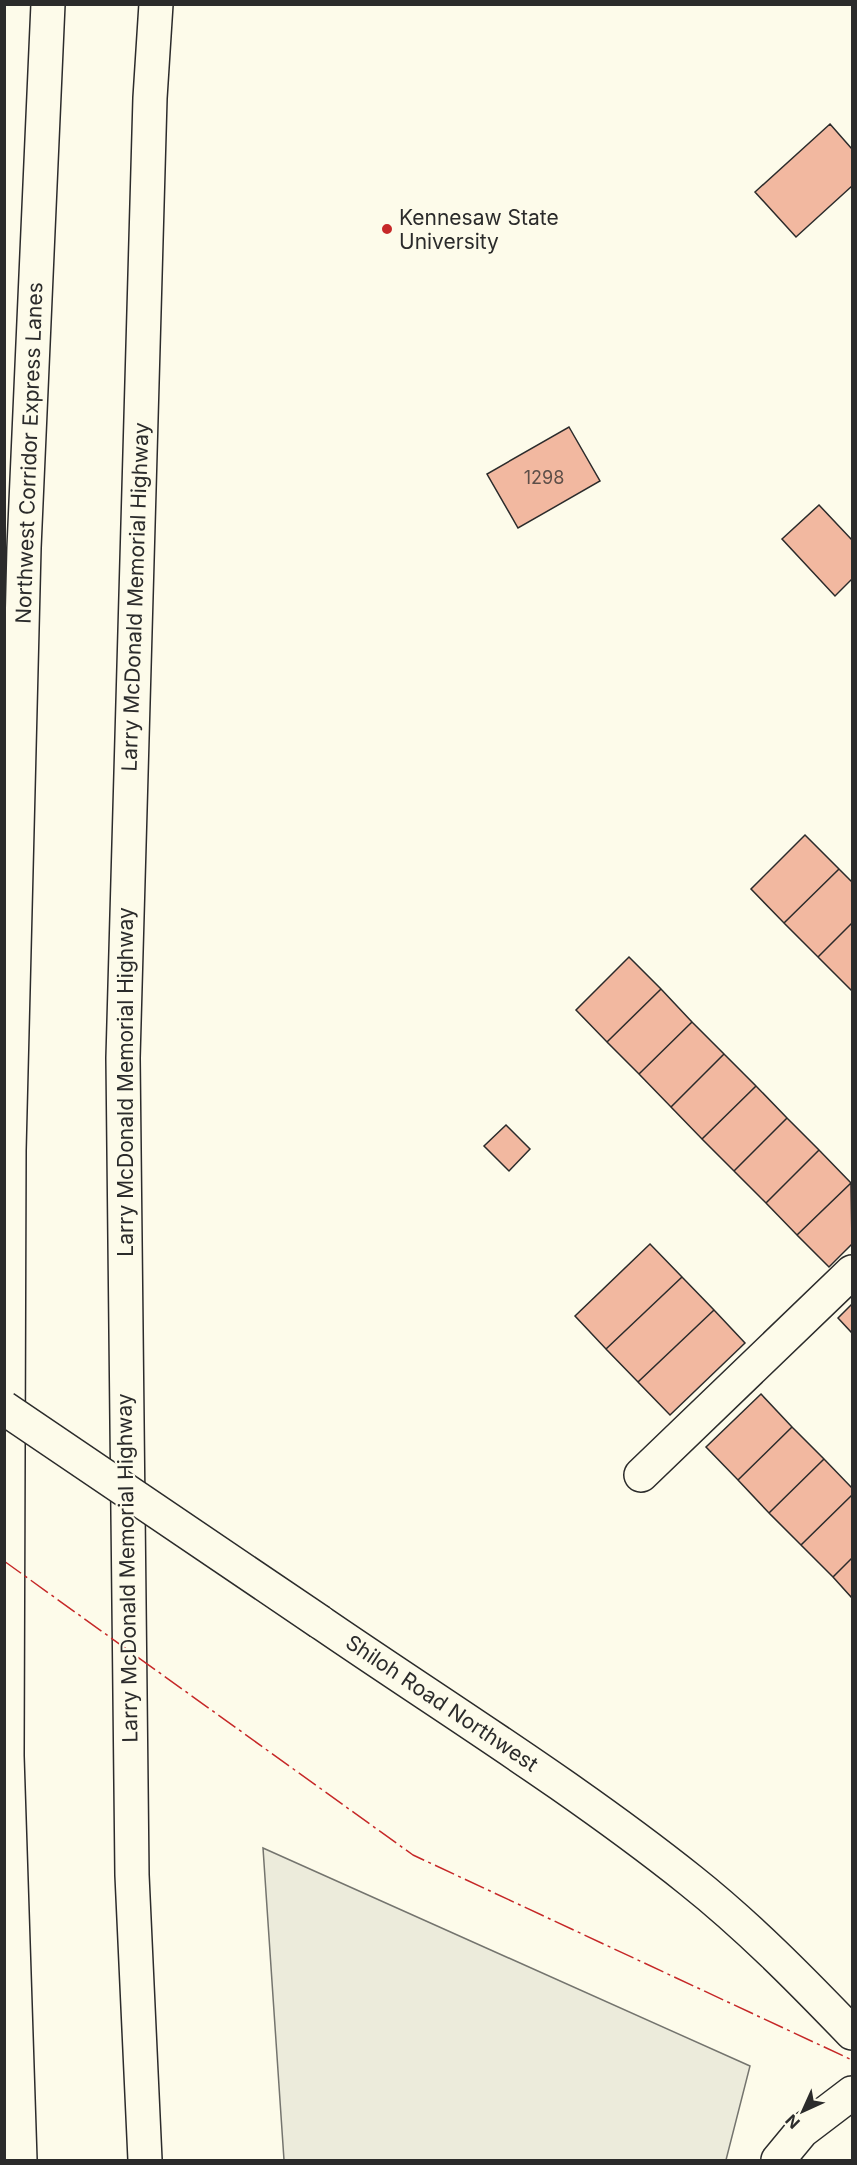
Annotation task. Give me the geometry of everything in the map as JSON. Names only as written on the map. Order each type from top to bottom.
[{"type":"main road","name":"Northwest Corridor Express Lanes","points":[[20,2160],[7,1756],[9,1151],[24,548],[48,4]]},
{"type":"main road","name":"Larry McDonald Memorial Highway","points":[[146,2160],[132,1875],[123,1058],[150,98],[156,4]]},
{"type":"main road","points":[[641,1475],[852,1272]]},
{"type":"main road","name":"Shiloh Road Northwest","points":[[4,1408],[552,1776],[691,1881],[799,1978],[852,2033]]},
{"type":"main road","points":[[778,2160],[802,2131],[852,2093]]},
{"type":"shaded area","points":[[263,1848],[750,2066],[726,2160],[284,2160]]},
{"type":"building","points":[[830,124],[852,149],[852,186],[796,237],[755,192]]},
{"type":"building","points":[[569,427],[600,481],[518,528],[487,474]]},
{"type":"building","points":[[819,505],[852,540],[852,579],[835,596],[782,539]]},
{"type":"building","points":[[805,835],[839,869],[784,923],[751,889]]},
{"type":"building","points":[[839,869],[852,882],[852,923],[818,957],[784,923]]},
{"type":"building","points":[[852,923],[852,991],[818,957]]},
{"type":"building","points":[[629,957],[661,989],[607,1042],[576,1010]]},
{"type":"building","points":[[661,989],[692,1022],[639,1074],[607,1042]]},
{"type":"building","points":[[692,1022],[724,1054],[671,1107],[639,1074]]},
{"type":"building","points":[[724,1054],[756,1086],[702,1139],[671,1107]]},
{"type":"building","points":[[756,1086],[787,1118],[734,1171],[702,1139]]},
{"type":"building","points":[[787,1118],[819,1150],[766,1203],[734,1171]]},
{"type":"building","points":[[506,1125],[530,1149],[509,1171],[484,1146]]},
{"type":"building","points":[[819,1150],[851,1183],[797,1235],[766,1203]]},
{"type":"building","points":[[851,1183],[852,1244],[829,1267],[797,1235]]},
{"type":"building","points":[[650,1244],[682,1277],[606,1349],[575,1316]]},
{"type":"building","points":[[682,1277],[714,1310],[638,1382],[606,1349]]},
{"type":"building","points":[[852,1304],[852,1333],[838,1318]]},
{"type":"building","points":[[714,1310],[745,1343],[670,1415],[638,1382]]},
{"type":"building","points":[[761,1394],[792,1427],[738,1480],[706,1447]]},
{"type":"building","points":[[792,1427],[824,1459],[769,1513],[738,1480]]},
{"type":"building","points":[[824,1459],[852,1488],[852,1495],[801,1545],[769,1513]]},
{"type":"building","points":[[852,1495],[852,1558],[833,1577],[801,1545]]},
{"type":"building","points":[[852,1558],[852,1598],[833,1577]]},
{"type":"power","points":[[4,1561],[413,1855],[852,2060]]},
{"type":"place","name":"Kennesaw State University","points":[[387,229]]}]
